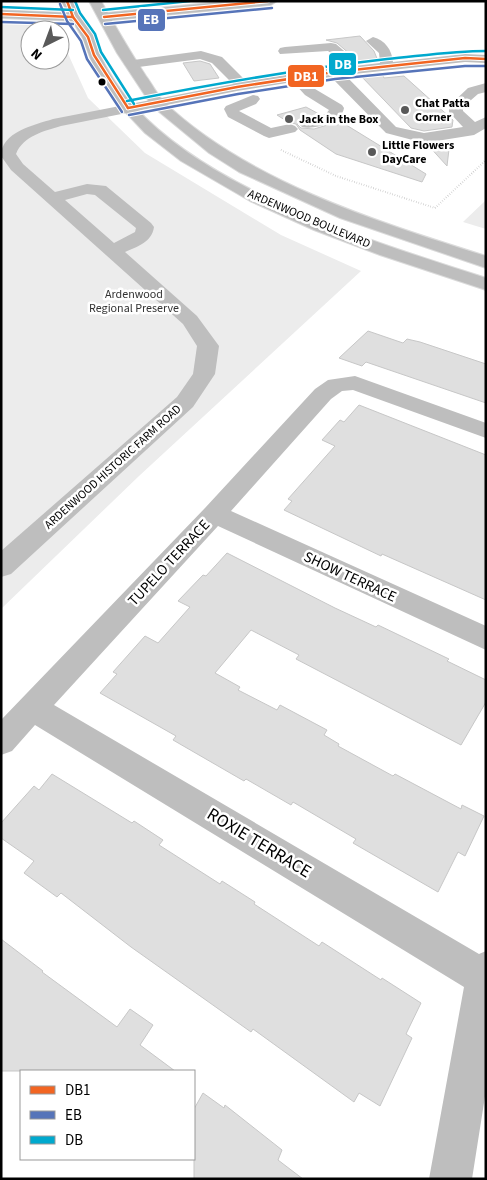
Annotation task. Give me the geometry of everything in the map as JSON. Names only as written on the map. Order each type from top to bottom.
[{"type":"main road","name":"ARDENWOOD BOULEVARD","points":[[67,1],[73,18],[88,37],[94,55],[128,108],[158,137],[202,168],[257,199],[330,230],[374,248],[482,283]]},
{"type":"main road","name":"ARDENWOOD BOULEVARD","points":[[95,1],[131,64],[157,104],[215,150],[245,168],[346,214],[486,262]]},
{"type":"main road","points":[[1,14],[73,18],[104,17],[271,1]]},
{"type":"main road","points":[[373,41],[386,59]]},
{"type":"main road","points":[[128,108],[157,104],[237,83],[302,83],[338,70],[465,42],[486,44]]},
{"type":"main road","points":[[285,51],[331,47],[343,56],[338,70]]},
{"type":"main road","points":[[131,64],[201,55],[211,57],[253,99],[262,101],[299,94],[302,83]]},
{"type":"main road","points":[[386,59],[486,59]]},
{"type":"main road","points":[[161,60],[178,77],[188,83],[229,79],[237,83]]},
{"type":"main road","points":[[237,83],[239,73],[322,63],[338,70],[391,130],[424,138],[480,126]]},
{"type":"main road","points":[[302,83],[337,108],[336,113],[331,117],[307,124]]},
{"type":"main road","points":[[480,126],[456,112],[456,106],[473,91],[486,87]]},
{"type":"main road","points":[[253,99],[250,102],[236,105],[231,109],[233,114],[263,132],[269,133],[290,129]]},
{"type":"main road","name":"ARDENWOOD HISTORIC FARM ROAD","points":[[1,568],[185,402],[204,374],[208,346],[190,320],[17,167],[8,154],[13,142],[33,130],[58,122],[128,108]]},
{"type":"main road","points":[[52,198],[87,189],[100,190],[145,227],[144,234],[131,243],[112,251]]},
{"type":"main road","name":"TUPELO TERRACE","points":[[1,742],[323,394],[336,385],[355,383],[486,431]]},
{"type":"main road","name":"SHOW TERRACE","points":[[214,514],[486,639]]},
{"type":"main road","name":"ROXIE TERRACE","points":[[33,708],[485,974]]},
{"type":"main road","points":[[450,1179],[485,974]]},
{"type":"path","points":[[277,148],[294,157],[369,187],[435,208],[486,160]]},
{"type":"green space","name":"Ardenwood Regional Preserve","points":[[1,22],[20,23],[20,70],[70,70],[70,58],[88,98],[145,153],[281,235],[361,271],[139,476],[1,609]]},
{"type":"green space","points":[[486,200],[486,229],[463,222]]},
{"type":"building","points":[[360,36],[374,51],[378,61],[350,65],[351,55],[337,43],[326,40]]},
{"type":"building","points":[[200,61],[210,64],[219,78],[194,81],[183,63]]},
{"type":"building","points":[[382,73],[384,78],[404,76],[453,120],[452,127],[424,131],[411,128],[360,75]]},
{"type":"building","points":[[306,107],[319,114],[301,120],[297,124],[301,128],[314,129],[334,123],[337,125],[343,123],[426,174],[422,182],[336,154],[300,130],[296,124],[288,122],[277,115]]},
{"type":"building","points":[[450,141],[447,166],[427,144]]},
{"type":"building","points":[[368,331],[403,343],[407,339],[420,342],[486,364],[486,403],[366,362],[362,366],[339,358]]},
{"type":"building","points":[[359,405],[486,455],[486,600],[382,554],[381,556],[284,510],[292,501],[288,499],[335,446],[322,440],[340,420],[344,422]]},
{"type":"building","points":[[227,553],[335,608],[376,627],[378,625],[449,659],[447,661],[486,680],[486,702],[461,745],[296,659],[299,655],[251,630],[215,673],[240,687],[238,690],[277,710],[280,705],[327,730],[324,735],[339,744],[338,746],[393,776],[395,774],[461,809],[462,805],[484,816],[465,856],[458,852],[438,892],[353,843],[356,839],[293,802],[291,805],[246,779],[244,781],[173,740],[176,736],[100,693],[117,674],[113,672],[145,636],[158,643],[190,607],[178,601],[203,575],[206,576]]},
{"type":"building","points":[[52,774],[132,823],[134,821],[163,840],[159,845],[220,884],[222,881],[319,946],[322,942],[421,1003],[406,1034],[412,1038],[380,1106],[359,1093],[354,1102],[253,1029],[251,1032],[131,947],[61,893],[57,897],[24,873],[34,861],[1,838],[1,823],[34,786],[39,790]]},
{"type":"building","points":[[1,939],[42,972],[117,1027],[130,1009],[153,1025],[140,1045],[174,1070],[20,1070],[1,1071]]},
{"type":"building","points":[[203,1093],[224,1108],[225,1105],[282,1150],[278,1160],[303,1179],[194,1179],[195,1107]]},
{"type":"transit line","name":"DB1","points":[[67,1],[73,17],[88,37],[94,55],[128,108]]},
{"type":"transit line","name":"DB","points":[[75,1],[80,13],[95,34],[101,52],[134,104]]},
{"type":"transit line","name":"DB","points":[[103,10],[190,1]]},
{"type":"transit line","name":"DB1","points":[[104,17],[268,1]]},
{"type":"transit line","name":"EB","points":[[60,4],[67,21],[81,41],[87,59],[122,112]]},
{"type":"transit line","name":"DB","points":[[1,7],[73,10]]},
{"type":"transit line","name":"EB","points":[[105,24],[272,8]]},
{"type":"transit line","name":"DB1","points":[[1,14],[73,17]]},
{"type":"transit line","name":"EB","points":[[1,22],[73,24]]},
{"type":"transit line","name":"DB","points":[[127,101],[236,80],[333,65],[464,51],[486,51]]},
{"type":"transit line","name":"DB1","points":[[128,108],[237,87],[334,72],[465,58],[486,59]]},
{"type":"transit line","name":"EB","points":[[129,115],[238,94],[335,79],[465,66],[486,66]]},
{"type":"place","name":"Chat Patta Corner","points":[[405,110]]},
{"type":"place","name":"Jack in the Box","points":[[289,119]]},
{"type":"place","name":"Little Flowers DayCare","points":[[372,152]]}]
